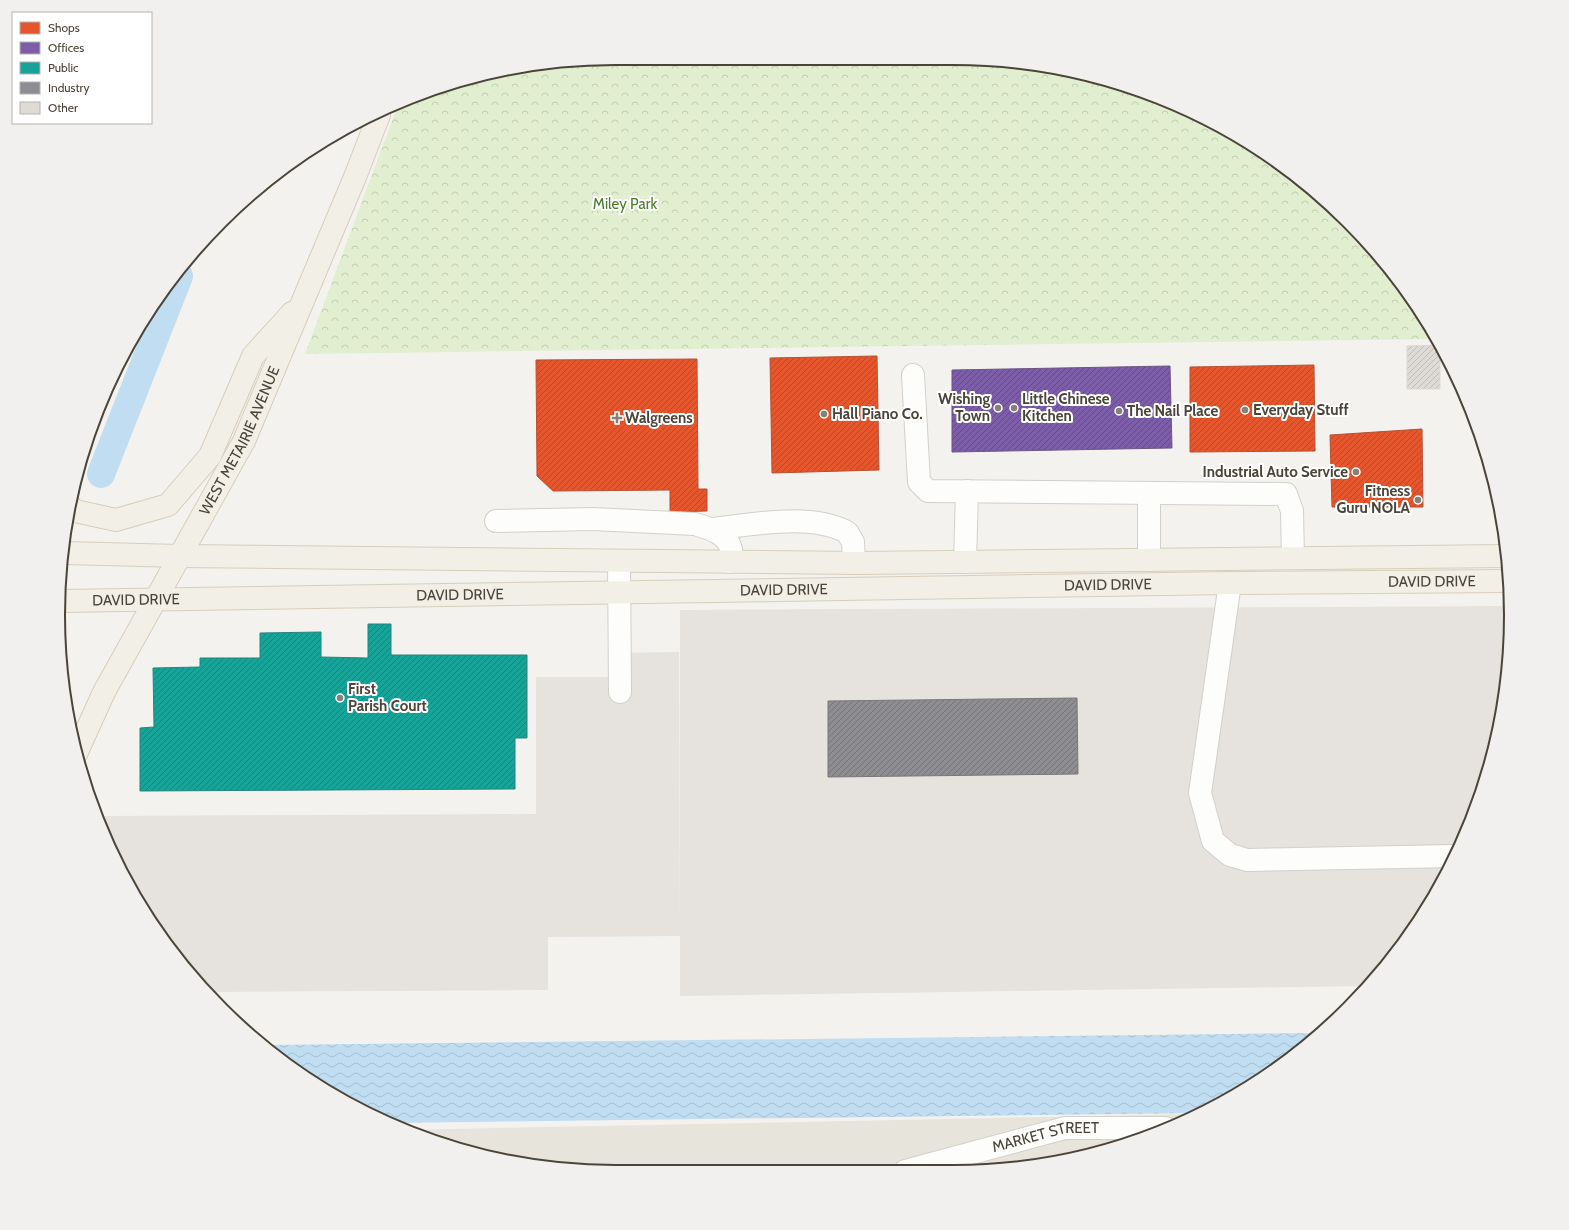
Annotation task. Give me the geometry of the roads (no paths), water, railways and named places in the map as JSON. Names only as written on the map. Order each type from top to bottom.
[{"type":"main road","name":"WEST METAIRIE AVENUE","points":[[81,743],[104,692],[155,598],[244,441],[355,177],[377,120]]},
{"type":"main road","points":[[75,511],[116,520],[168,505],[210,456],[253,356],[303,300]]},
{"type":"main road","name":"DAVID DRIVE","points":[[69,553],[179,556],[854,563],[1500,556]]},
{"type":"main road","name":"DAVID DRIVE","points":[[65,601],[155,598],[1230,583],[1503,581]]},
{"type":"street","points":[[913,375],[919,482],[928,491],[1286,494],[1292,511],[1293,558]]},
{"type":"street","points":[[965,562],[967,491]]},
{"type":"street","points":[[1149,493],[1149,560]]},
{"type":"street","points":[[496,521],[593,519],[684,522],[711,529],[725,538],[731,549],[730,562]]},
{"type":"street","points":[[711,529],[768,523],[810,521],[825,523],[847,532],[853,542],[854,563]]},
{"type":"street","points":[[619,560],[620,692]]},
{"type":"street","points":[[1230,583],[1200,793],[1213,841],[1230,855],[1247,860],[1448,856]]},
{"type":"street","name":"MARKET STREET","points":[[927,1165],[1065,1128],[1151,1128]]},
{"type":"water","points":[[1312,1033],[1260,1072],[1229,1091],[1186,1113],[405,1123],[340,1091],[309,1072],[272,1045]]},
{"type":"waterway","points":[[101,474],[176,285]]},
{"type":"place","name":"Wishing Town","points":[[998,408]]},
{"type":"place","name":"Little Chinese Kitchen","points":[[1014,408]]},
{"type":"place","name":"Everyday Stuff","points":[[1245,410]]},
{"type":"place","name":"The Nail Place","points":[[1119,411]]},
{"type":"place","name":"Hall Piano Co.","points":[[824,414]]},
{"type":"place","name":"Walgreens","points":[[617,418]]},
{"type":"place","name":"Industrial Auto Service","points":[[1356,472]]},
{"type":"place","name":"Fitness Guru NOLA","points":[[1418,500]]},
{"type":"place","name":"First Parish Court","points":[[340,698]]},
{"type":"park label","name":"Miley Park","points":[[625,204]]}]
